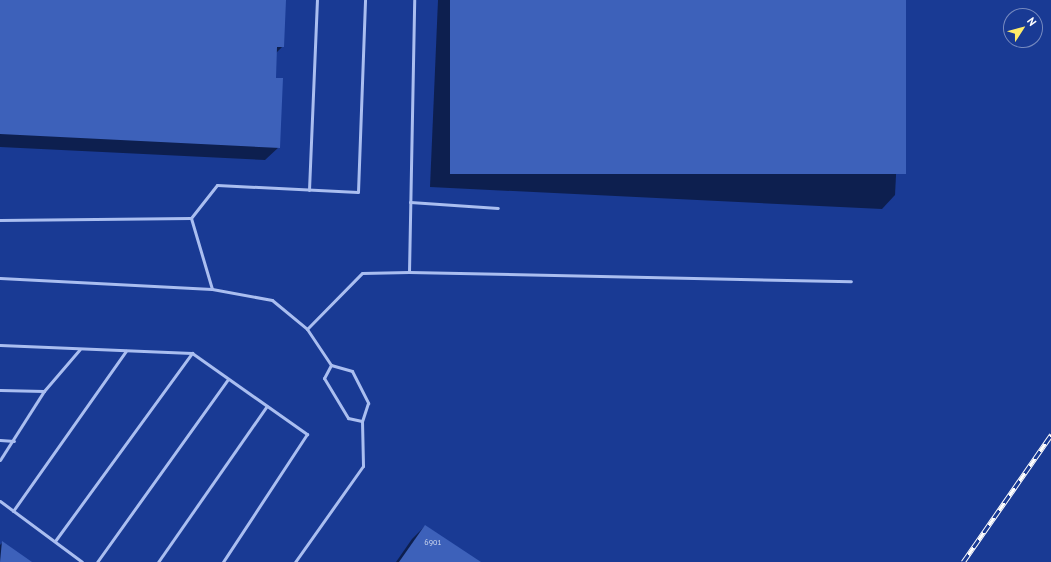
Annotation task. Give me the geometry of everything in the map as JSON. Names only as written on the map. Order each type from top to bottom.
[{"type":"lane","points":[[309,190],[317,0]]},
{"type":"lane","points":[[191,218],[217,185],[358,192],[365,0]]},
{"type":"lane","points":[[409,272],[414,0]]},
{"type":"lane","points":[[410,202],[498,208]]},
{"type":"lane","points":[[0,220],[191,218]]},
{"type":"lane","points":[[191,218],[212,289]]},
{"type":"lane","points":[[307,329],[362,273],[409,272],[851,281]]},
{"type":"lane","points":[[0,278],[212,289],[272,300],[307,329],[331,365],[352,371],[368,403],[362,421],[362,466],[295,562]]},
{"type":"lane","points":[[0,345],[192,353],[307,434],[223,562]]},
{"type":"lane","points":[[0,460],[44,391],[80,349]]},
{"type":"lane","points":[[13,510],[126,351]]},
{"type":"lane","points":[[55,541],[192,353]]},
{"type":"lane","points":[[331,365],[324,378],[348,418],[362,421]]},
{"type":"lane","points":[[97,562],[228,379]]},
{"type":"lane","points":[[0,390],[44,391]]},
{"type":"lane","points":[[158,562],[267,406]]},
{"type":"lane","points":[[0,440],[14,440]]},
{"type":"lane","points":[[0,501],[82,562]]},
{"type":"building","points":[[0,0],[286,0],[284,47],[277,47],[276,78],[283,78],[280,148],[0,134]]},
{"type":"building","points":[[450,0],[906,0],[906,174],[450,174]]},
{"type":"building","points":[[425,525],[481,562],[399,562]]},
{"type":"building","points":[[2,541],[32,562],[0,562]]},
{"type":"railway","points":[[963,562],[1051,435]]}]
